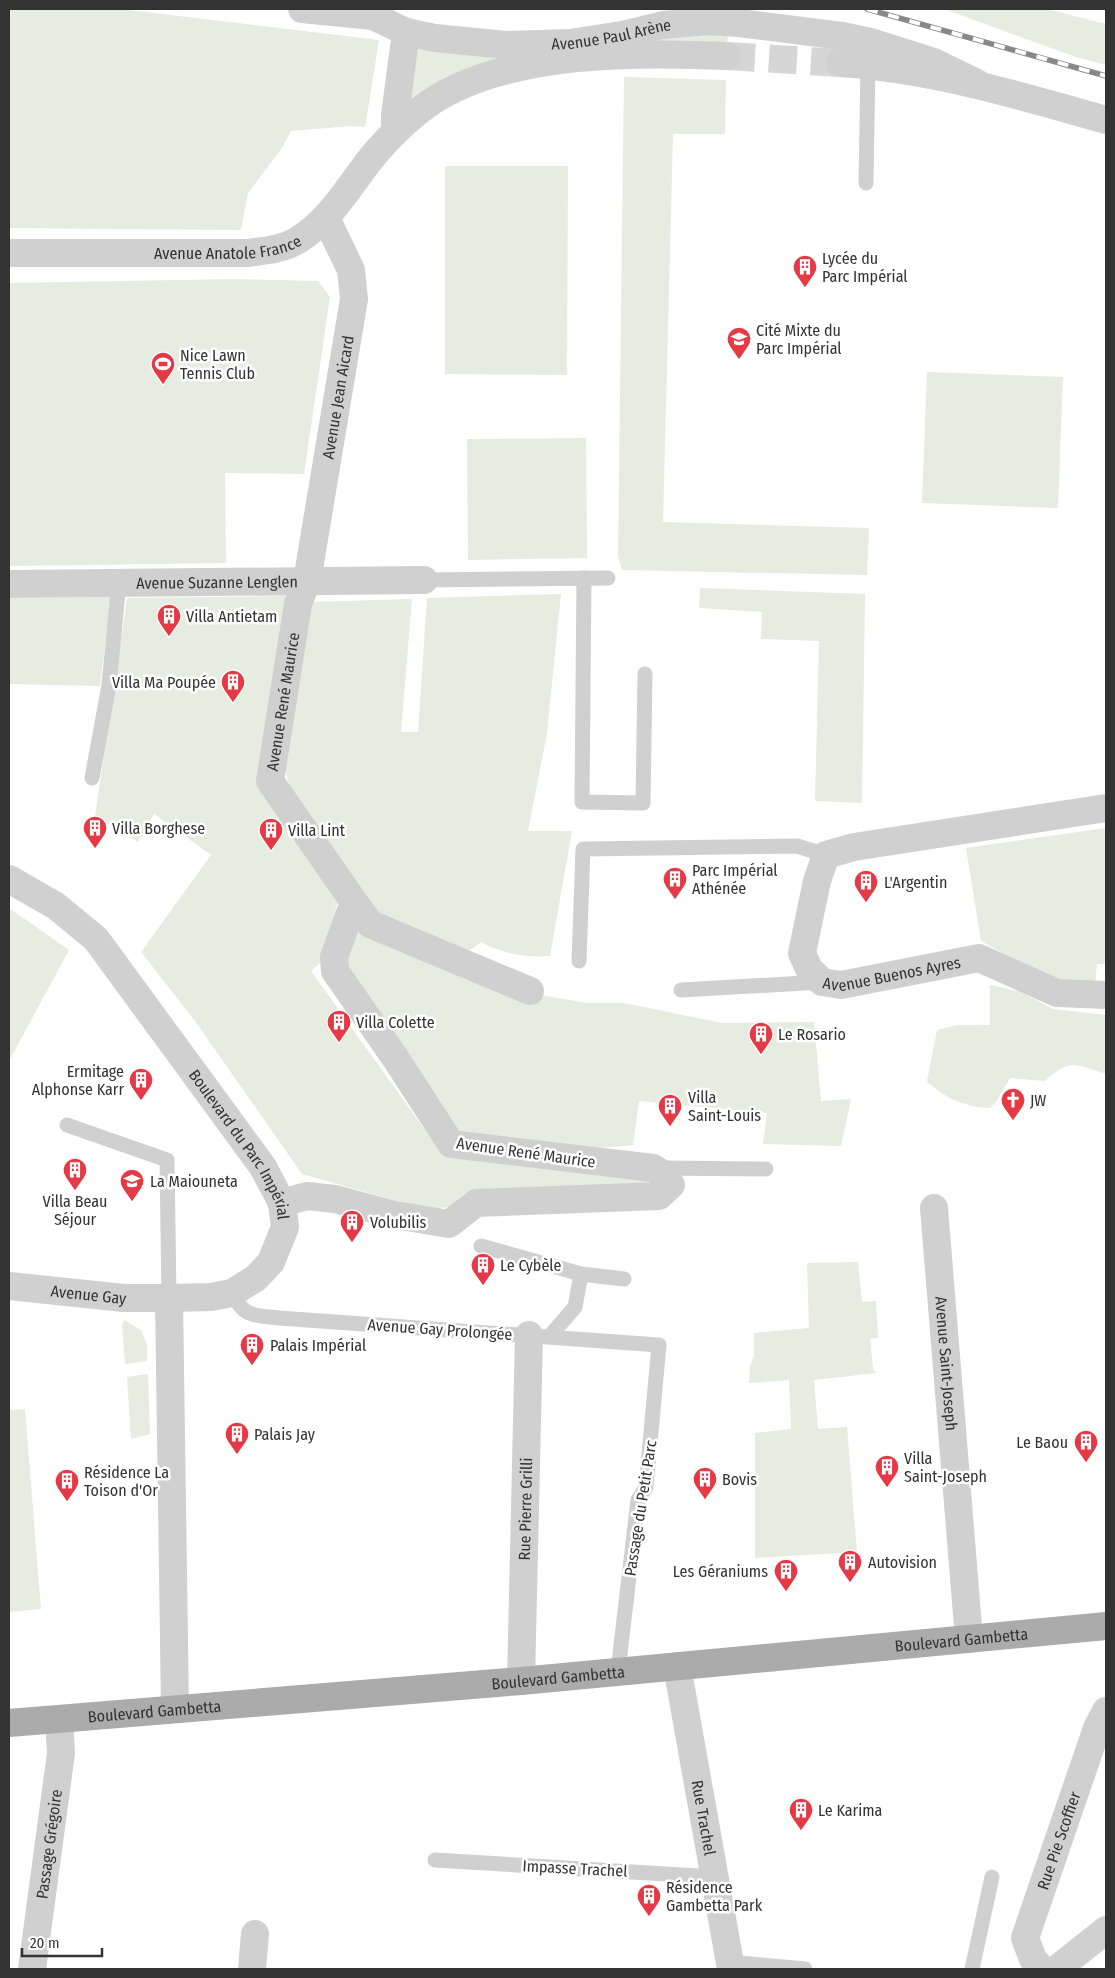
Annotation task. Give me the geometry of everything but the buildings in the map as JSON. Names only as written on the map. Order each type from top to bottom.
[{"type":"main road","name":"Boulevard Gambetta","points":[[9,1723],[521,1681],[1106,1626]]},
{"type":"street","name":"Avenue Paul Arène","points":[[302,9],[373,16],[395,22],[435,38],[506,45],[539,45],[599,39],[663,24],[707,21],[739,23],[842,36],[871,42],[934,62],[977,83]]},
{"type":"street","points":[[395,22],[395,132]]},
{"type":"street","name":"Avenue Paul Arène","points":[[395,132],[412,116],[450,91],[508,70],[560,61],[654,53],[726,56]]},
{"type":"street","name":"Avenue Paul Arène","points":[[840,63],[868,64],[977,83],[1106,120]]},
{"type":"street","name":"Avenue Anatole France","points":[[9,253],[247,253],[266,251],[297,240],[326,218],[378,150],[395,132]]},
{"type":"street","name":"Avenue Jean Aicard","points":[[307,581],[354,299],[351,270],[326,218]]},
{"type":"street","name":"Avenue Suzanne Lenglen","points":[[9,584],[424,580]]},
{"type":"street","name":"Avenue René Maurice","points":[[307,581],[298,604],[270,781],[354,902],[334,957],[335,971],[452,1144],[653,1168]]},
{"type":"street","points":[[826,855],[854,847],[1106,808]]},
{"type":"street","name":"Avenue Buenos Ayres","points":[[826,855],[817,881],[802,953],[809,969],[822,982],[841,984],[979,958],[1057,993],[1106,995]]},
{"type":"street","name":"Boulevard du Parc Impérial","points":[[9,879],[56,906],[96,939],[263,1168],[282,1203],[285,1227],[271,1262],[256,1278],[232,1293],[211,1297],[168,1298]]},
{"type":"street","points":[[354,902],[370,924],[530,991]]},
{"type":"street","points":[[282,1203],[307,1196],[326,1198],[395,1215],[450,1224],[476,1203],[659,1196],[671,1185],[666,1176],[653,1168]]},
{"type":"street","name":"Avenue Saint-Joseph","points":[[934,1208],[969,1639]]},
{"type":"street","name":"Avenue Gay","points":[[9,1286],[124,1298],[168,1298]]},
{"type":"street","points":[[168,1298],[174,1709]]},
{"type":"street","name":"Rue Pierre Grilli","points":[[521,1681],[539,1336]]},
{"type":"street","name":"Rue Trachel","points":[[677,1666],[731,1966]]},
{"type":"street","name":"Rue Pie Scoffier","points":[[1042,1969],[1033,1959],[1025,1938],[1097,1728],[1106,1711]]},
{"type":"street","name":"Passage Grégoire","points":[[32,1969],[52,1836],[61,1753],[59,1719]]},
{"type":"street","points":[[1057,1969],[1106,1930]]},
{"type":"street","points":[[252,1969],[255,1934]]},
{"type":"lane","points":[[866,183],[868,64]]},
{"type":"lane","points":[[584,578],[582,802],[643,803],[645,674]]},
{"type":"lane","points":[[424,580],[608,578]]},
{"type":"lane","points":[[92,778],[109,685],[119,582]]},
{"type":"lane","points":[[579,962],[583,849],[797,846],[826,855]]},
{"type":"lane","points":[[681,990],[822,982]]},
{"type":"lane","points":[[67,1125],[167,1160],[168,1298]]},
{"type":"lane","points":[[653,1168],[766,1169]]},
{"type":"lane","points":[[481,1246],[581,1274],[624,1279]]},
{"type":"lane","points":[[539,1336],[575,1307],[581,1274]]},
{"type":"lane","name":"Avenue Gay Prolongée","points":[[232,1293],[239,1308],[251,1314],[659,1345]]},
{"type":"lane","name":"Passage du Petit Parc","points":[[618,1671],[638,1500],[646,1487],[659,1345]]},
{"type":"lane","name":"Impasse Trachel","points":[[435,1860],[715,1877]]},
{"type":"lane","points":[[972,1969],[992,1877]]},
{"type":"lane","points":[[731,1966],[806,1969]]},
{"type":"shaded area","points":[[9,9],[120,9],[379,40],[365,127],[351,126],[291,131],[282,148],[248,193],[241,230],[9,228]]},
{"type":"shaded area","points":[[944,9],[1047,9],[1106,24],[1106,65],[1073,56]]},
{"type":"shaded area","points":[[728,30],[727,48],[652,46],[652,34]]},
{"type":"shaded area","points":[[413,49],[503,51],[504,63],[417,102],[406,101]]},
{"type":"shaded area","points":[[624,77],[726,80],[725,134],[673,134],[663,522],[869,528],[867,575],[622,570],[618,556]]},
{"type":"shaded area","points":[[445,166],[568,166],[567,375],[445,374]]},
{"type":"shaded area","name":"Nice Lawn Tennis Club","points":[[235,279],[318,281],[330,297],[304,474],[225,473],[226,563],[9,566],[9,283]]},
{"type":"shaded area","points":[[927,372],[1063,377],[1058,508],[922,503]]},
{"type":"shaded area","points":[[586,438],[587,558],[468,560],[467,439]]},
{"type":"shaded area","points":[[700,588],[865,594],[862,803],[815,801],[819,641],[761,639],[762,612],[699,608]]},
{"type":"shaded area","points":[[561,594],[547,733],[528,831],[572,831],[550,956],[514,954],[498,950],[481,942],[466,953],[371,916],[293,795],[285,771],[311,602],[412,599],[401,732],[418,732],[427,598]]},
{"type":"shaded area","points":[[290,596],[261,775],[340,894],[321,962],[311,971],[437,1147],[648,1178],[647,1188],[508,1190],[465,1193],[449,1207],[426,1209],[302,1174],[195,1021],[141,952],[211,855],[154,814],[138,842],[95,816],[127,598]]},
{"type":"shaded area","points":[[111,597],[100,686],[9,684],[9,598]]},
{"type":"shaded area","points":[[1106,828],[1106,964],[1097,964],[1095,985],[1059,984],[981,941],[966,848]]},
{"type":"shaded area","points":[[9,908],[69,950],[9,1061]]},
{"type":"shaded area","points":[[357,929],[517,991],[587,1003],[624,1003],[722,1023],[814,1022],[821,1101],[851,1099],[841,1146],[763,1144],[767,1113],[639,1101],[633,1145],[589,1148],[455,1137],[346,970],[349,933]]},
{"type":"shaded area","points":[[990,985],[1021,992],[1053,1009],[1106,1015],[1106,1074],[1074,1065],[1061,1069],[1045,1081],[1010,1078],[996,1102],[990,1108],[964,1104],[948,1097],[933,1087],[927,1081],[937,1030],[958,1025],[990,1025]]},
{"type":"shaded area","points":[[858,1262],[862,1302],[876,1301],[878,1338],[870,1339],[873,1369],[876,1373],[814,1380],[818,1429],[847,1427],[857,1552],[755,1558],[755,1433],[791,1429],[789,1380],[749,1383],[750,1366],[754,1356],[754,1333],[809,1328],[807,1263]]},
{"type":"shaded area","points":[[124,1320],[141,1330],[147,1344],[147,1361],[125,1364],[122,1326]]},
{"type":"shaded area","points":[[148,1374],[150,1434],[131,1439],[127,1377]]},
{"type":"shaded area","points":[[25,1409],[41,1609],[9,1612],[9,1410]]},
{"type":"tunnel","points":[[727,56],[840,63]]},
{"type":"railway","points":[[867,9],[1106,76]]},
{"type":"place","name":"Lycée du Parc Impérial","points":[[805,288]]},
{"type":"place","name":"Cité Mixte du Parc Impérial","points":[[739,360]]},
{"type":"place","name":"Nice Lawn Tennis Club","points":[[163,385]]},
{"type":"place","name":"Villa Antietam","points":[[169,637]]},
{"type":"place","name":"Villa Ma Poupée","points":[[233,703]]},
{"type":"place","name":"Villa Borghese","points":[[95,849]]},
{"type":"place","name":"Villa Lint","points":[[271,851]]},
{"type":"place","name":"Parc Impérial Athénée","points":[[675,900]]},
{"type":"place","name":"L'Argentin","points":[[866,903]]},
{"type":"place","name":"Villa Colette","points":[[339,1043]]},
{"type":"place","name":"Le Rosario","points":[[761,1055]]},
{"type":"place","name":"Ermitage Alphonse Karr","points":[[141,1101]]},
{"type":"place","name":"JW","points":[[1013,1121]]},
{"type":"place","name":"Villa Saint-Louis","points":[[670,1127]]},
{"type":"place","name":"Villa Beau Séjour","points":[[75,1191]]},
{"type":"place","name":"La Maiouneta","points":[[132,1202]]},
{"type":"place","name":"Volubilis","points":[[352,1243]]},
{"type":"place","name":"Le Cybèle","points":[[483,1286]]},
{"type":"place","name":"Palais Impérial","points":[[252,1366]]},
{"type":"place","name":"Palais Jay","points":[[237,1455]]},
{"type":"place","name":"Le Baou","points":[[1086,1463]]},
{"type":"place","name":"Villa Saint-Joseph","points":[[887,1488]]},
{"type":"place","name":"Bovis","points":[[705,1500]]},
{"type":"place","name":"Résidence La Toison d'Or","points":[[67,1502]]},
{"type":"place","name":"Autovision","points":[[850,1583]]},
{"type":"place","name":"Les Géraniums","points":[[786,1592]]},
{"type":"place","name":"Le Karima","points":[[801,1831]]},
{"type":"place","name":"Résidence Gambetta Park","points":[[649,1917]]}]
